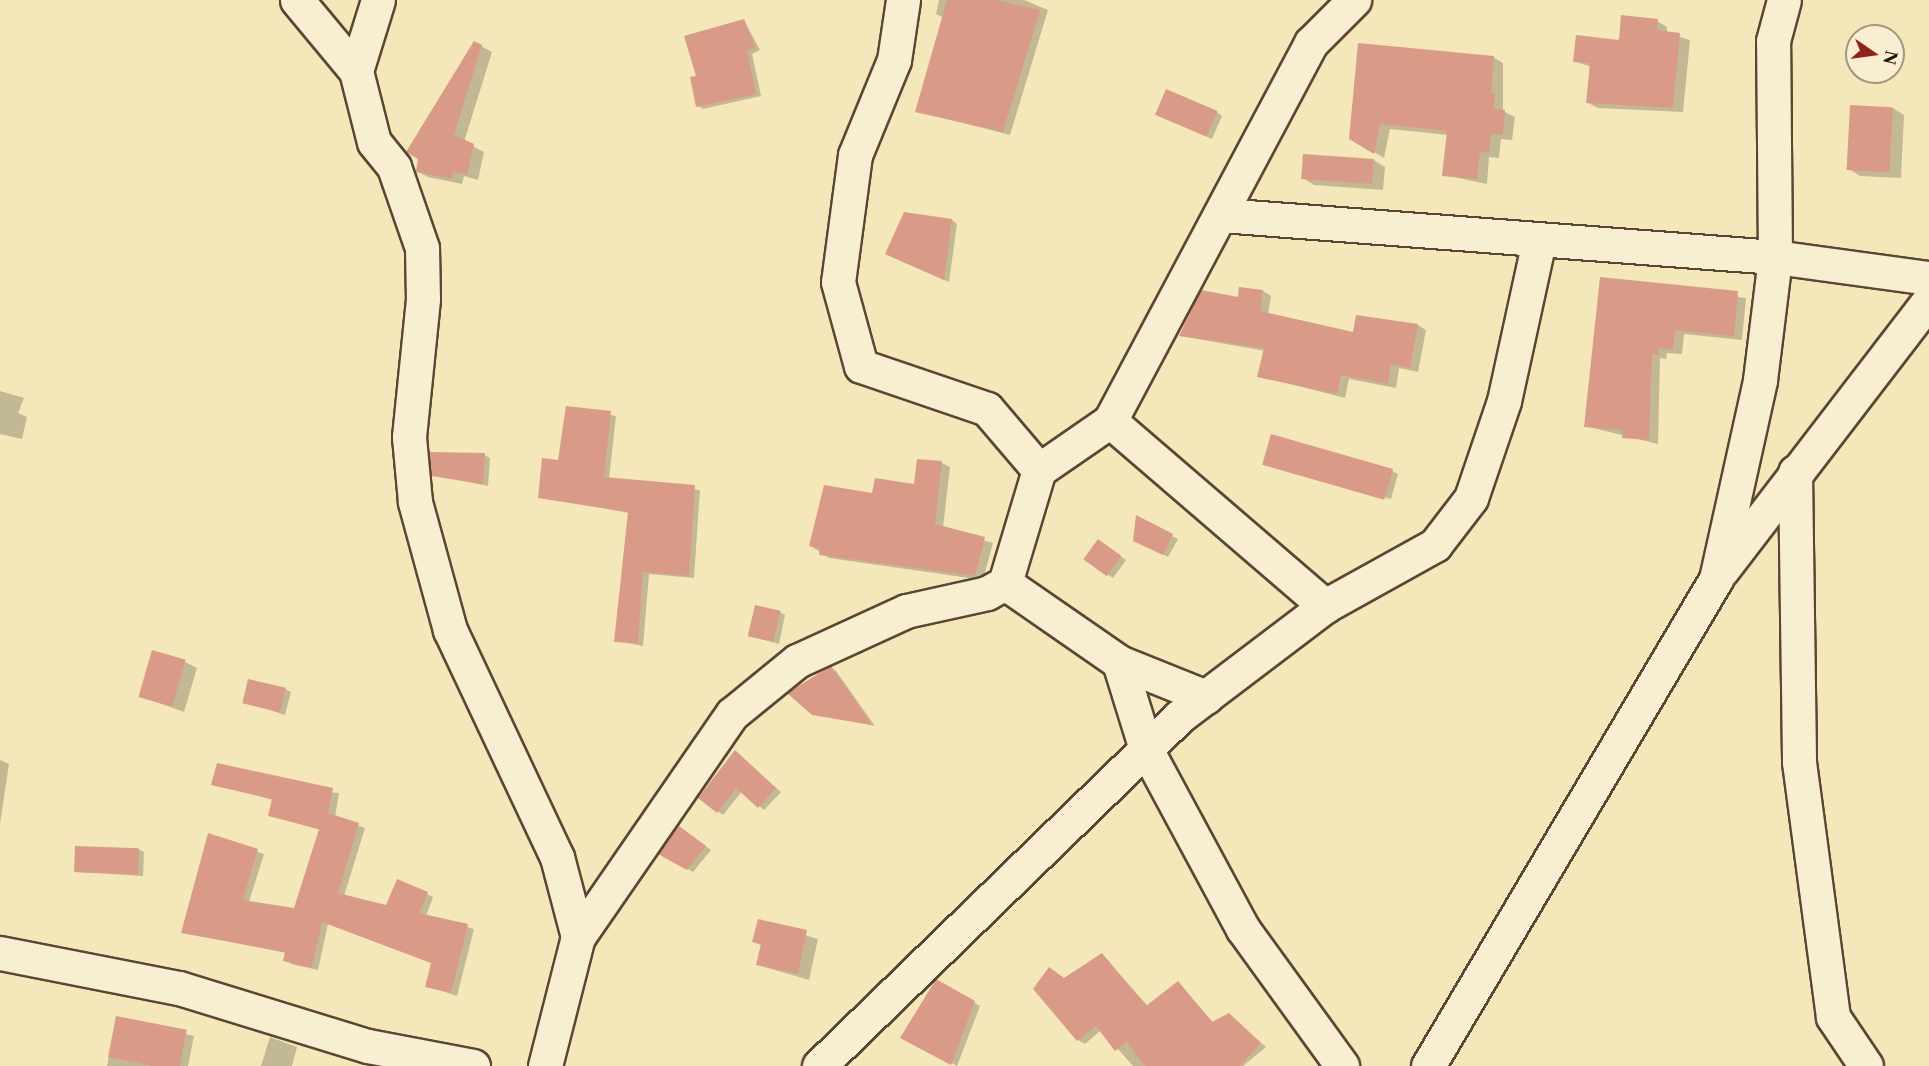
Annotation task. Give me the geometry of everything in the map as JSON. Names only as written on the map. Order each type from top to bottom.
[{"type":"street","points":[[297,0],[356,71],[374,142],[394,167],[422,248],[423,298],[409,437],[415,502],[450,630],[557,858],[578,937]]},
{"type":"street","points":[[356,71],[378,0]]},
{"type":"street","points":[[903,0],[894,60],[855,154],[838,282],[861,366],[987,409],[1039,470]]},
{"type":"street","points":[[545,1066],[578,937],[732,714],[797,661],[906,611],[987,593],[1005,583],[1039,470],[1110,421],[1221,215],[1237,174],[1311,44],[1354,0]]},
{"type":"street","points":[[1716,579],[1760,380],[1775,257],[1773,41],[1784,0]]},
{"type":"street","points":[[1221,215],[1775,257],[1929,278]]},
{"type":"street","points":[[819,1066],[1146,749],[1206,697],[1325,606],[1435,545],[1472,498],[1504,401],[1539,240]]},
{"type":"street","points":[[1428,1066],[1716,579],[1795,472],[1929,300]]},
{"type":"street","points":[[1110,421],[1325,606]]},
{"type":"street","points":[[1795,472],[1799,762],[1833,1017],[1866,1066]]},
{"type":"street","points":[[1005,583],[1119,662],[1206,697]]},
{"type":"street","points":[[1119,662],[1146,749],[1244,929],[1342,1066]]},
{"type":"street","points":[[0,952],[179,988],[368,1046],[473,1066]]},
{"type":"building","points":[[947,0],[996,0],[1040,10],[1003,132],[915,112]]},
{"type":"building","points":[[1621,15],[1658,19],[1657,30],[1680,33],[1673,108],[1586,103],[1590,63],[1573,62],[1576,35],[1619,40]]},
{"type":"building","points":[[744,19],[755,47],[747,51],[756,94],[696,107],[690,77],[696,76],[684,36]]},
{"type":"building","points":[[474,41],[482,45],[454,135],[474,144],[467,175],[453,172],[452,179],[416,172],[418,159],[406,152]]},
{"type":"building","points":[[1358,43],[1494,56],[1491,93],[1495,93],[1494,109],[1505,110],[1503,135],[1491,134],[1489,153],[1480,152],[1477,179],[1442,176],[1447,131],[1380,124],[1374,154],[1349,139]]},
{"type":"building","points":[[1166,89],[1218,111],[1207,137],[1155,115]]},
{"type":"building","points":[[1850,105],[1893,107],[1890,172],[1847,170]]},
{"type":"building","points":[[1303,154],[1374,159],[1372,184],[1301,179]]},
{"type":"building","points":[[904,212],[952,219],[944,280],[885,254]]},
{"type":"building","points":[[1600,277],[1738,291],[1734,336],[1675,330],[1673,350],[1659,348],[1658,355],[1652,354],[1649,440],[1622,438],[1623,430],[1584,427]]},
{"type":"building","points":[[1239,287],[1263,290],[1260,311],[1353,332],[1356,315],[1418,324],[1410,368],[1391,364],[1388,384],[1341,375],[1337,394],[1257,377],[1264,348],[1179,336],[1201,290],[1238,297]]},
{"type":"building","points":[[566,406],[611,411],[604,477],[695,485],[689,576],[643,572],[638,643],[614,642],[628,512],[538,498],[542,458],[558,460]]},
{"type":"building","points":[[1271,434],[1393,469],[1384,500],[1262,465]]},
{"type":"building","points":[[429,452],[485,453],[483,484],[431,476]]},
{"type":"building","points":[[917,459],[942,461],[935,524],[985,537],[975,576],[819,555],[820,549],[809,546],[824,485],[872,493],[875,478],[914,484]]},
{"type":"building","points":[[1136,515],[1173,534],[1163,555],[1133,541]]},
{"type":"building","points":[[1098,539],[1121,556],[1107,576],[1083,559]]},
{"type":"building","points":[[755,605],[780,611],[773,642],[748,636]]},
{"type":"building","points":[[152,650],[186,660],[172,707],[138,697]]},
{"type":"building","points":[[831,666],[872,725],[812,715],[787,693]]},
{"type":"building","points":[[248,679],[286,688],[280,712],[242,703]]},
{"type":"building","points":[[735,750],[776,788],[758,808],[736,788],[717,813],[698,798]]},
{"type":"building","points":[[217,763],[333,788],[328,813],[359,823],[338,893],[386,905],[397,879],[428,892],[419,913],[468,924],[451,993],[425,987],[431,963],[322,922],[312,968],[283,961],[285,952],[181,933],[208,833],[258,849],[243,900],[294,908],[319,829],[268,816],[272,799],[211,785]]},
{"type":"building","points":[[679,826],[706,846],[687,870],[658,854]]},
{"type":"building","points":[[75,846],[139,848],[138,874],[74,872]]},
{"type":"building","points":[[758,919],[807,930],[798,974],[756,965],[761,944],[752,942]]},
{"type":"building","points":[[1102,953],[1146,1006],[1178,981],[1212,1022],[1229,1013],[1261,1043],[1240,1066],[1145,1066],[1127,1042],[1115,1051],[1096,1026],[1077,1041],[1033,989],[1049,967],[1064,978]]},
{"type":"building","points":[[936,979],[975,1001],[951,1065],[900,1038]]},
{"type":"building","points":[[116,1016],[187,1030],[180,1066],[153,1066],[108,1057]]}]
